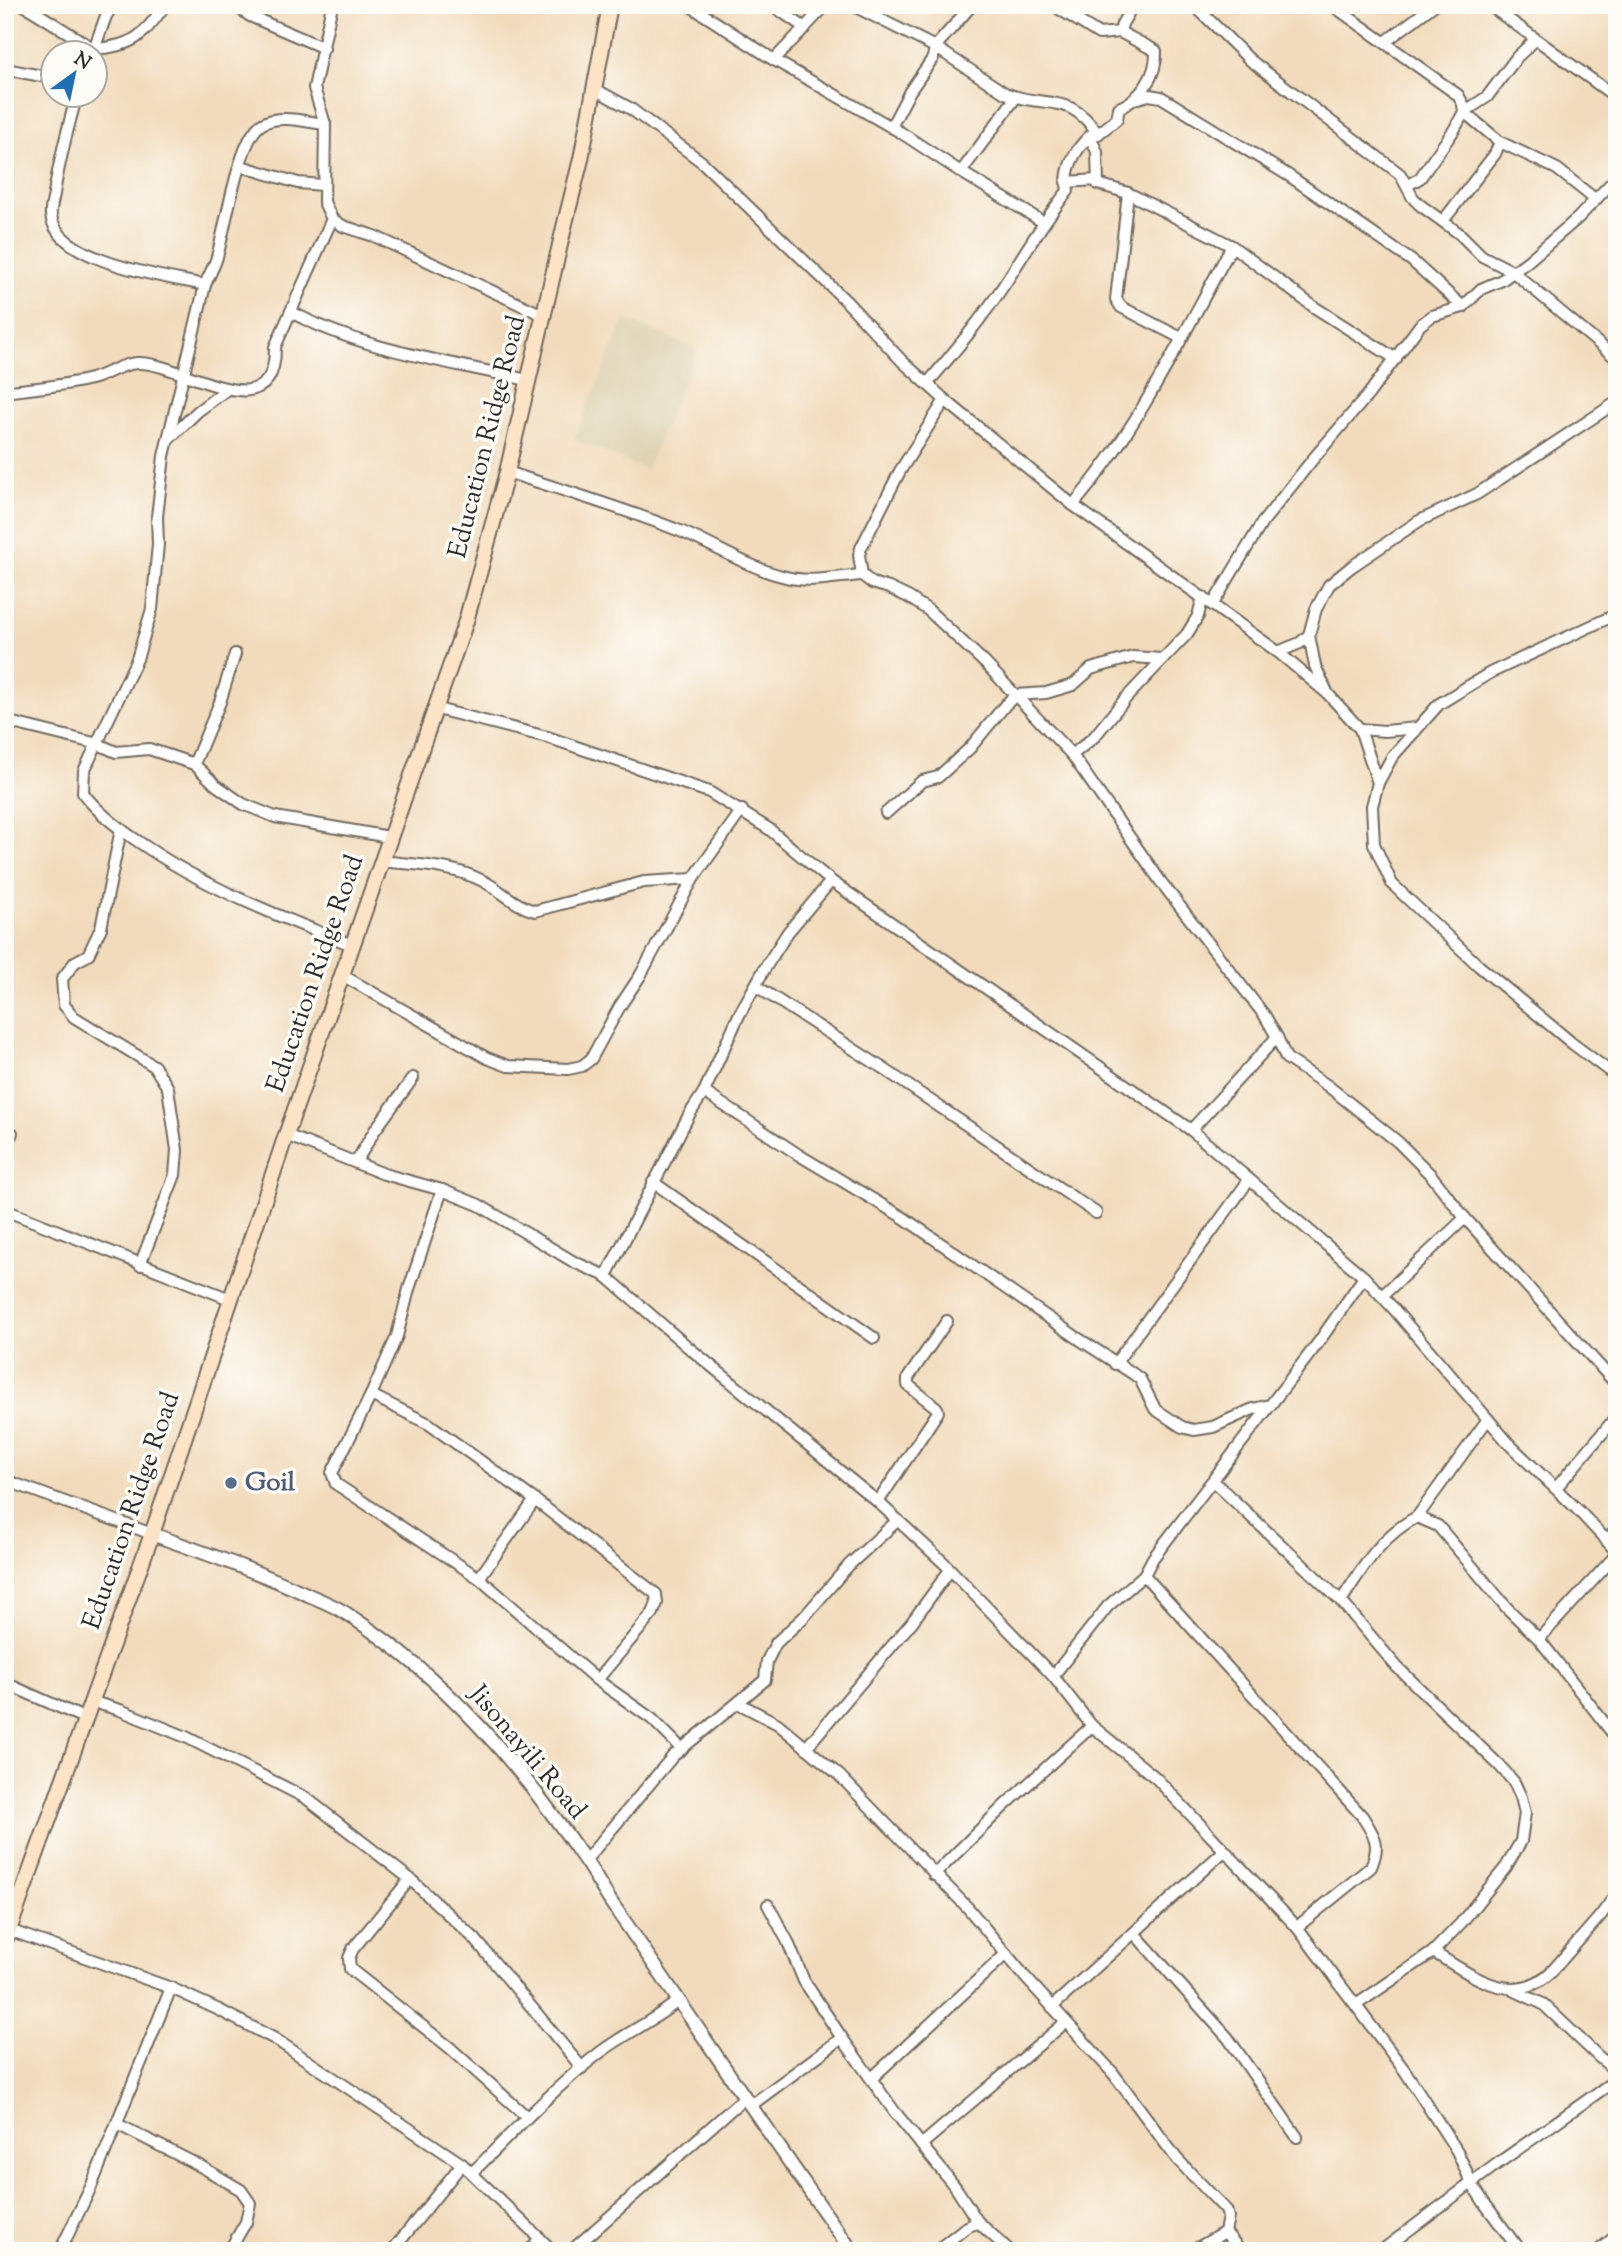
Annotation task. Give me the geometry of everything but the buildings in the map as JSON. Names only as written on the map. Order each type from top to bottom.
[{"type":"main road","name":"Education Ridge Road","points":[[7,1936],[152,1534],[286,1135],[466,621],[507,472],[580,159],[610,5]]},
{"type":"street","points":[[23,5],[73,38]]},
{"type":"street","points":[[98,38],[113,5]]},
{"type":"street","points":[[108,49],[120,47],[137,38],[165,5]]},
{"type":"street","points":[[234,5],[250,16],[324,48]]},
{"type":"street","points":[[332,5],[314,88],[325,124],[324,202],[332,219],[543,315]]},
{"type":"street","points":[[689,5],[1043,222]]},
{"type":"street","points":[[772,5],[805,28]]},
{"type":"street","points":[[775,60],[826,5]]},
{"type":"street","points":[[852,5],[935,47],[1005,93],[1070,107],[1089,120],[1097,152],[1098,184]]},
{"type":"street","points":[[891,127],[910,91],[933,58],[935,47],[972,5]]},
{"type":"street","points":[[1053,5],[1099,34],[1120,32],[1156,51],[1156,65],[1138,98]]},
{"type":"street","points":[[1120,32],[1133,5]]},
{"type":"street","points":[[1332,5],[1458,95],[1464,112],[1500,142],[1557,169],[1596,200]]},
{"type":"street","points":[[1385,41],[1434,5]]},
{"type":"street","points":[[1489,5],[1617,98]]},
{"type":"street","points":[[1195,6],[1250,60],[1394,169],[1420,205],[1443,220],[1482,256],[1512,271],[1617,359]]},
{"type":"street","points":[[1408,185],[1420,178],[1464,112],[1487,97],[1517,57],[1535,40]]},
{"type":"street","points":[[5,69],[38,75]]},
{"type":"street","points":[[593,88],[631,109],[702,162],[944,400],[1073,505],[1279,652],[1328,694],[1360,729],[1378,783]]},
{"type":"street","points":[[927,384],[1003,286],[1043,222],[1068,191],[1066,182],[1080,145],[1117,119],[1119,108],[1149,95],[1161,97],[1291,177],[1412,261],[1463,307]]},
{"type":"street","points":[[961,172],[1016,97]]},
{"type":"street","points":[[74,108],[59,160],[51,215],[58,233],[80,251],[140,272],[205,285]]},
{"type":"street","points":[[325,124],[275,119],[261,125],[252,133],[230,196],[216,261],[205,285],[164,456],[157,517],[158,544],[152,609],[138,659],[85,771],[83,793],[94,807],[167,862],[250,905],[352,945]]},
{"type":"street","points":[[1443,220],[1495,154],[1500,142]]},
{"type":"street","points":[[241,166],[298,183],[323,185]]},
{"type":"street","points":[[1213,604],[1262,523],[1396,359],[1420,325],[1433,316],[1463,307],[1480,289],[1502,280],[1528,261],[1596,200],[1617,177]]},
{"type":"street","points":[[1066,182],[1097,180],[1098,184],[1128,193],[1231,246],[1314,307],[1396,359]]},
{"type":"street","points":[[1128,193],[1116,299],[1121,307],[1181,338]]},
{"type":"street","points":[[5,393],[93,379],[128,364],[140,362],[185,374],[226,390],[242,392],[262,386],[275,367],[275,347],[332,219]]},
{"type":"street","points":[[1073,505],[1096,477],[1142,409],[1231,246]]},
{"type":"street","points":[[290,312],[321,328],[393,351],[527,380]]},
{"type":"street","points":[[168,440],[198,411],[226,390]]},
{"type":"street","points":[[846,576],[895,480],[944,400]]},
{"type":"street","points":[[1279,652],[1300,643],[1308,635],[1316,609],[1329,585],[1351,567],[1419,521],[1476,494],[1617,402]]},
{"type":"street","points":[[507,472],[618,507],[676,529],[782,577],[810,581],[862,575],[872,583],[889,587],[928,610],[1016,695],[1072,755],[1161,881],[1265,1016],[1286,1058],[1328,1086],[1398,1142],[1432,1175],[1465,1218],[1617,1385]]},
{"type":"street","points":[[859,555],[862,575]]},
{"type":"street","points":[[1072,755],[1094,737],[1187,634],[1198,616],[1203,597]]},
{"type":"street","points":[[1617,614],[1490,673],[1440,704],[1392,757],[1378,783],[1372,806],[1374,844],[1392,884],[1479,966],[1617,1077]]},
{"type":"street","points":[[1308,635],[1315,666],[1328,694]]},
{"type":"street","points":[[194,764],[220,702],[235,654]]},
{"type":"street","points":[[886,813],[922,781],[939,777],[970,748],[1016,695],[1046,693],[1073,685],[1091,668],[1133,657],[1162,659]]},
{"type":"street","points":[[437,709],[547,737],[709,792],[742,810],[831,881],[1191,1130],[1364,1277],[1511,1446],[1556,1488],[1617,1553],[1539,1639]]},
{"type":"street","points":[[5,721],[98,744],[116,752],[149,749],[194,764],[216,785],[243,804],[275,817],[389,837]]},
{"type":"street","points":[[1360,729],[1385,731],[1418,728]]},
{"type":"street","points":[[342,975],[487,1058],[508,1066],[568,1069],[582,1066],[598,1049],[693,879],[742,810]]},
{"type":"street","points":[[121,829],[101,928],[88,955],[75,962],[62,979],[64,1004],[74,1017],[154,1066],[168,1088],[177,1150],[174,1175],[140,1265]]},
{"type":"street","points":[[381,861],[451,869],[481,880],[525,908],[535,911],[644,882],[693,879]]},
{"type":"street","points":[[606,1276],[653,1182],[704,1092],[739,1015],[788,932],[831,881]]},
{"type":"street","points":[[756,986],[1096,1213]]},
{"type":"street","points":[[1191,1130],[1277,1037]]},
{"type":"street","points":[[356,1162],[375,1130],[413,1078]]},
{"type":"street","points":[[704,1092],[799,1155],[904,1219],[1140,1379],[1155,1409],[1182,1427],[1194,1430],[1213,1427],[1253,1409],[1270,1405]]},
{"type":"street","points":[[5,1148],[12,1133]]},
{"type":"street","points":[[286,1135],[384,1174],[479,1205],[574,1262],[606,1276],[898,1520],[1053,1676],[1092,1726],[1156,1778],[1297,1927],[1405,2071],[1457,2151],[1472,2184],[1520,2251]]},
{"type":"street","points":[[1115,1364],[1249,1180]]},
{"type":"street","points":[[653,1182],[874,1338]]},
{"type":"street","points":[[442,1191],[409,1289],[397,1336],[332,1473],[336,1484],[479,1578],[597,1680],[652,1719],[682,1749]]},
{"type":"street","points":[[5,1210],[230,1299]]},
{"type":"street","points":[[1382,1297],[1465,1218]]},
{"type":"street","points":[[1053,1676],[1108,1606],[1144,1575],[1153,1558],[1318,1343],[1364,1277]]},
{"type":"street","points":[[878,1502],[938,1412],[937,1408],[908,1385],[908,1378],[947,1321]]},
{"type":"street","points":[[371,1395],[429,1424],[535,1500],[656,1594],[657,1603],[653,1613],[597,1680]]},
{"type":"street","points":[[1556,1488],[1617,1416]]},
{"type":"street","points":[[1341,1601],[1364,1565],[1388,1535],[1417,1517],[1488,1419]]},
{"type":"street","name":"Jisonayili Road","points":[[5,1480],[264,1574],[346,1613],[409,1659],[470,1714],[537,1795],[586,1861],[602,1890],[852,2251]]},
{"type":"street","points":[[1213,1481],[1341,1601],[1397,1667],[1500,1766],[1514,1782],[1521,1797],[1525,1813],[1521,1841],[1479,1903],[1433,1952],[1356,2005]]},
{"type":"street","points":[[479,1578],[535,1500]]},
{"type":"street","points":[[1417,1517],[1438,1526],[1507,1608],[1539,1639],[1617,1739]]},
{"type":"street","points":[[586,1861],[673,1756],[765,1680],[767,1661],[776,1643],[804,1617],[849,1565],[898,1520]]},
{"type":"street","points":[[1606,1540],[1617,1530]]},
{"type":"street","points":[[806,1748],[912,1622],[950,1570]]},
{"type":"street","points":[[1144,1575],[1362,1816],[1376,1839],[1377,1852],[1371,1867],[1297,1927]]},
{"type":"street","points":[[5,1683],[86,1719]]},
{"type":"street","points":[[93,1702],[186,1737],[306,1798],[410,1879],[475,1939],[582,2068]]},
{"type":"street","points":[[738,1703],[778,1724],[839,1775],[968,1908],[1052,2007],[1113,2073],[1177,2159],[1226,2210],[1228,2217],[1225,2232],[1192,2251]]},
{"type":"street","points":[[934,1875],[1004,1806],[1092,1726]]},
{"type":"street","points":[[1052,2007],[1224,1851]]},
{"type":"street","points":[[410,1879],[353,1949],[349,1958],[349,1969],[449,2048],[527,2117]]},
{"type":"street","points":[[1510,1989],[1522,1988],[1545,1978],[1601,1915],[1617,1892]]},
{"type":"street","points":[[768,1905],[788,1940],[804,1981],[842,2038],[921,2146],[956,2188],[978,2222],[1010,2251]]},
{"type":"street","points":[[1134,1933],[1228,2038],[1297,2137]]},
{"type":"street","points":[[7,1936],[171,1988],[275,2039],[462,2164],[553,2251]]},
{"type":"street","points":[[1433,1952],[1488,1983],[1510,1989],[1543,2004],[1600,2058],[1610,2066],[1617,2065]]},
{"type":"street","points":[[872,2078],[1006,1954]]},
{"type":"street","points":[[60,2251],[91,2188],[171,1988]]},
{"type":"street","points":[[472,2173],[527,2117],[599,2053],[679,2000]]},
{"type":"street","points":[[921,2146],[1066,2022]]},
{"type":"street","points":[[571,2251],[747,2102],[842,2038]]},
{"type":"street","points":[[1381,2251],[1432,2211],[1617,2080]]},
{"type":"street","points":[[117,2124],[241,2190],[250,2203],[246,2221],[229,2251]]},
{"type":"street","points":[[392,2251],[462,2164]]},
{"type":"street","points":[[936,2251],[965,2228],[978,2222]]},
{"type":"street","points":[[1225,2232],[1241,2251]]},
{"type":"street","points":[[1598,2251],[1617,2235]]},
{"type":"street","points":[[529,2251],[540,2238]]},
{"type":"shaded area","points":[[625,319],[697,349],[646,470],[574,439]]},
{"type":"place","name":"Goil","points":[[231,1483]]}]
